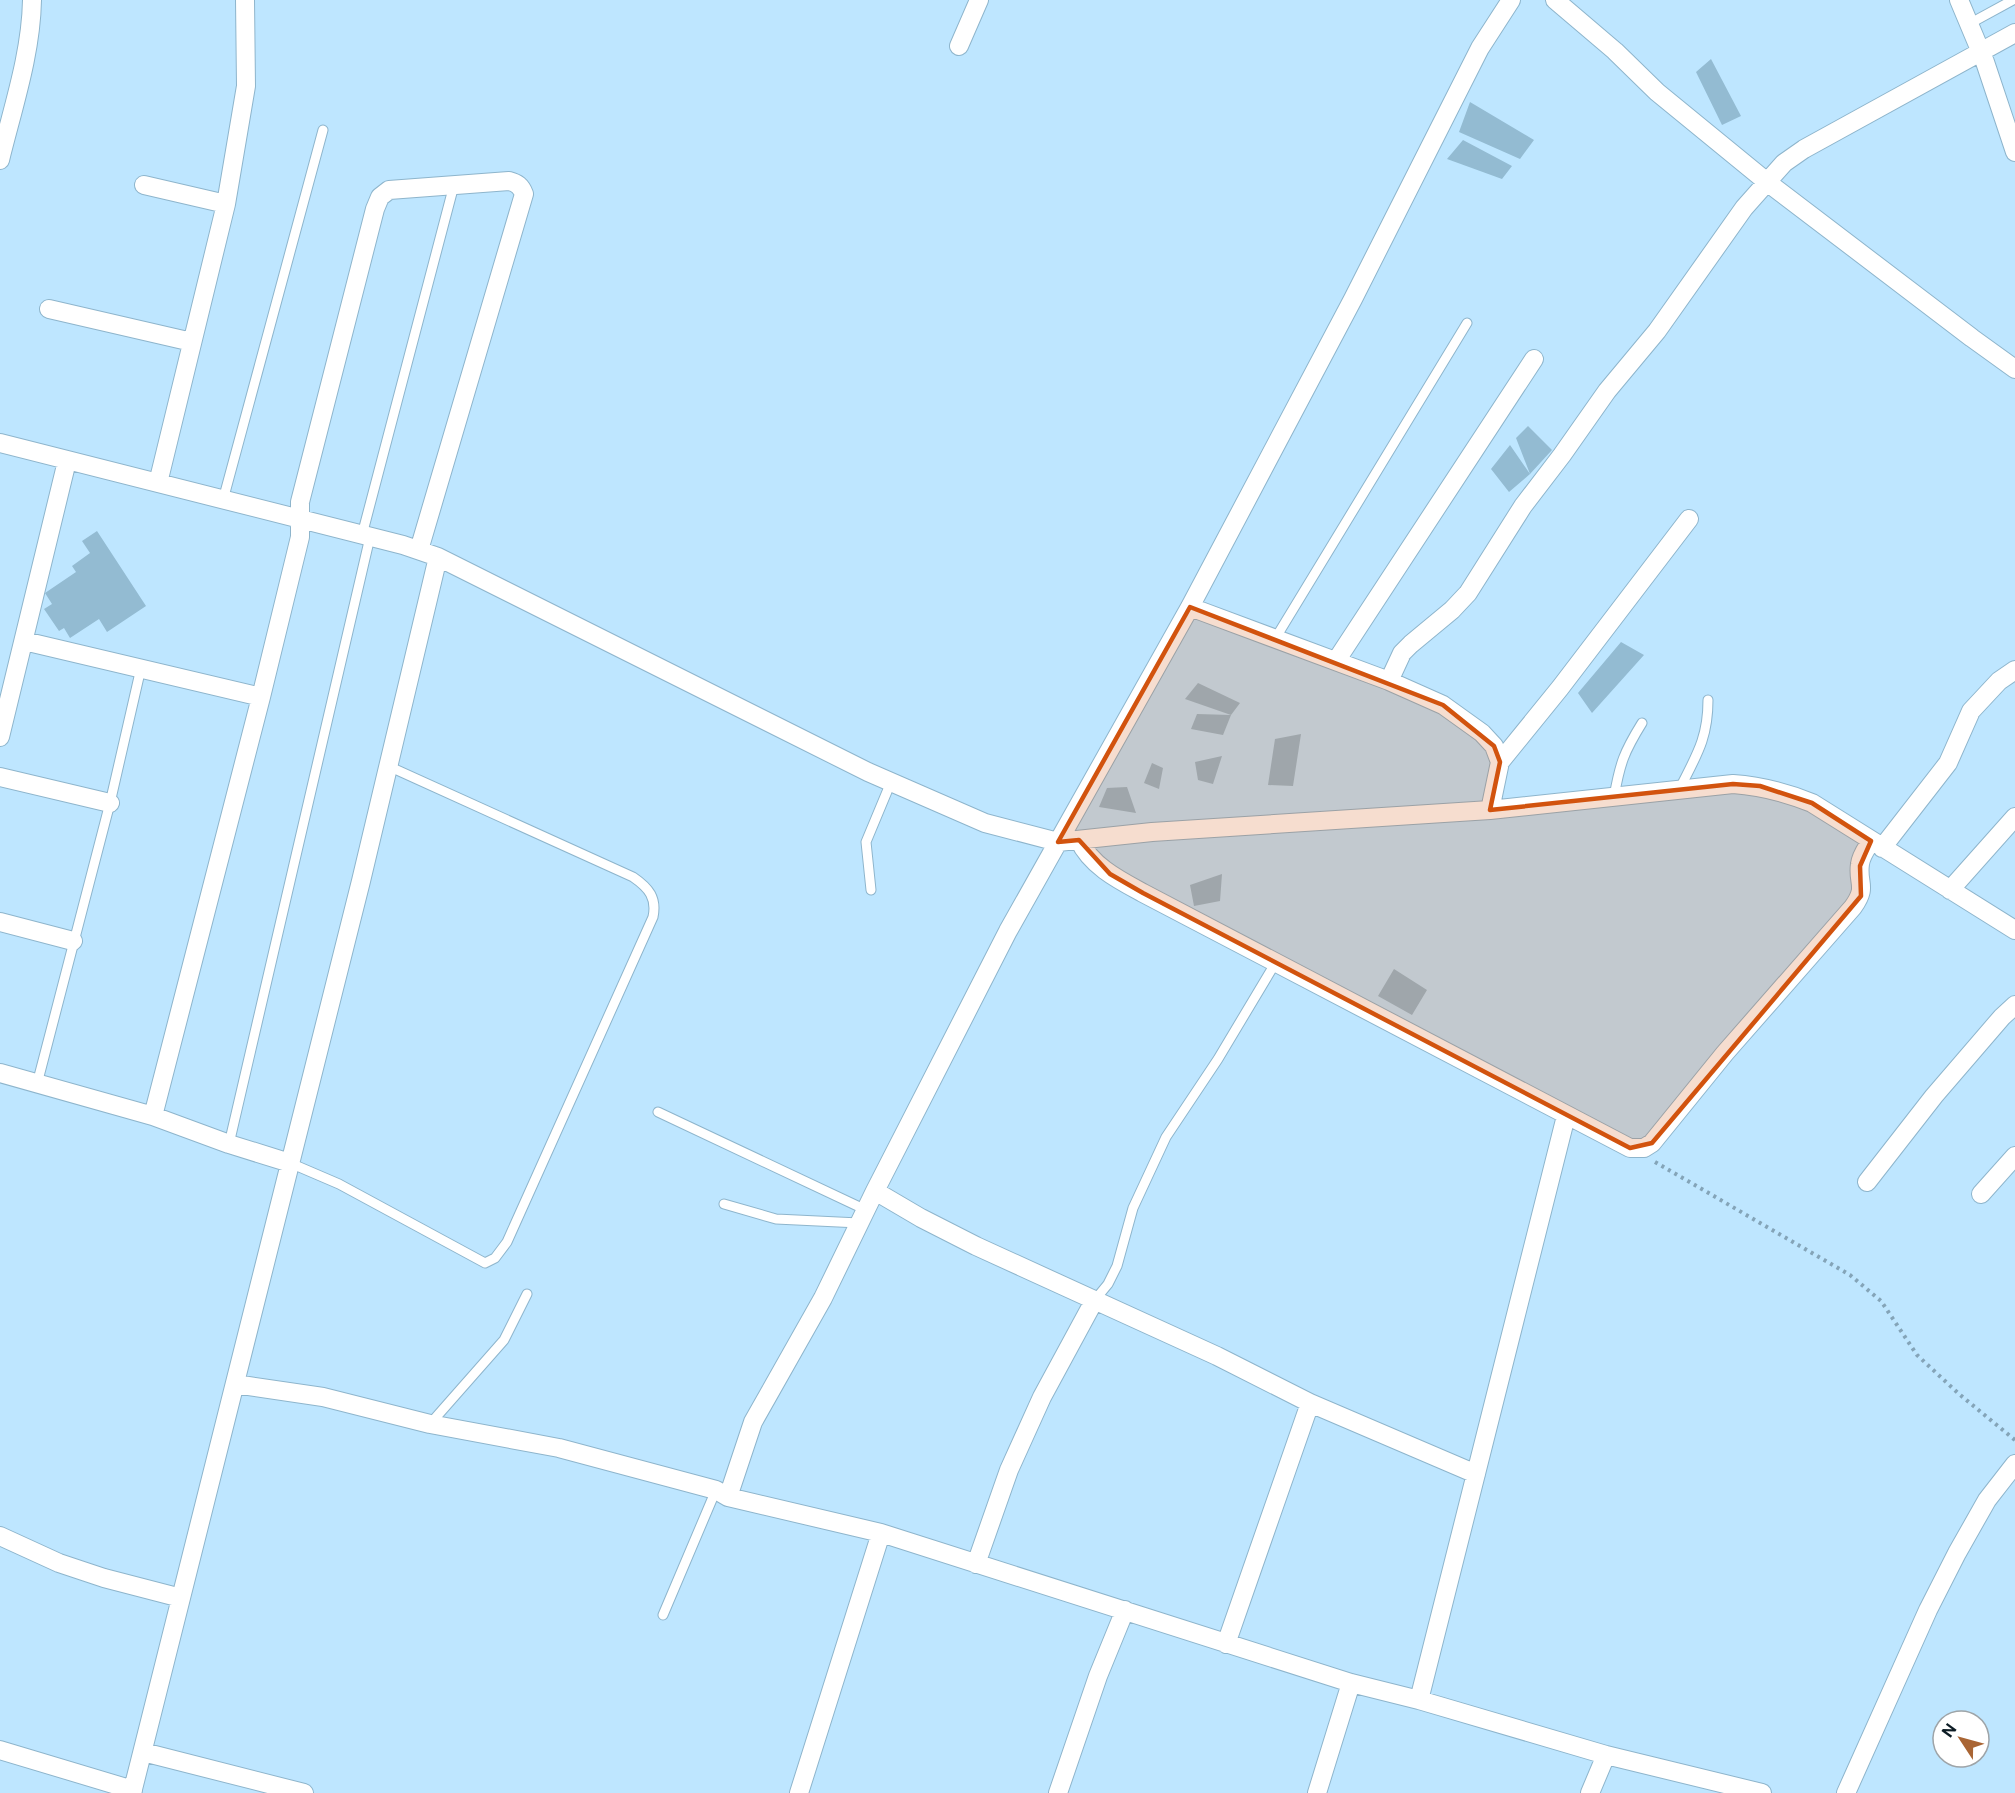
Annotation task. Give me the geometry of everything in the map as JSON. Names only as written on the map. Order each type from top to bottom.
[{"type":"street","points":[[0,160],[26,54],[31,26],[32,0]]},
{"type":"street","points":[[158,483],[226,204],[246,86],[245,0]]},
{"type":"street","points":[[959,46],[979,0]]},
{"type":"street","points":[[722,1494],[753,1422],[812,1318],[1008,931],[1190,607],[1353,299],[1480,48],[1511,0]]},
{"type":"street","points":[[1555,0],[1615,51],[1657,92],[1767,182],[2015,369]]},
{"type":"street","points":[[1959,0],[1981,53],[2015,152]]},
{"type":"street","points":[[1389,681],[1402,653],[1452,610],[1468,593],[1523,506],[1563,455],[1607,391],[1658,331],[1737,218],[1784,163],[1804,149],[2015,33]]},
{"type":"street","points":[[153,1116],[261,697],[300,537],[300,502],[375,209],[380,197],[389,190],[508,181],[516,183],[522,187],[524,194],[419,550]]},
{"type":"street","points":[[144,185],[226,204]]},
{"type":"street","points":[[49,309],[192,342]]},
{"type":"street","points":[[1336,661],[1534,359]]},
{"type":"street","points":[[1,446],[300,519],[438,557],[891,782],[985,823],[1058,842],[1152,832],[1490,810],[1733,784],[1760,786],[1812,803],[2015,930]]},
{"type":"street","points":[[0,737],[67,461]]},
{"type":"street","points":[[1490,810],[1500,762],[1560,688],[1689,519]]},
{"type":"street","points":[[0,1750],[133,1791],[438,557]]},
{"type":"street","points":[[1190,607],[1389,681],[1443,705],[1482,733],[1494,747],[1500,762]]},
{"type":"street","points":[[24,641],[261,697]]},
{"type":"street","points":[[1079,840],[1084,851],[1110,874],[1566,1116],[1630,1148],[1644,1148],[1652,1143],[1725,1053],[1861,896],[1862,856],[1876,844],[1948,763],[1971,711],[1999,681],[2015,670]]},
{"type":"street","points":[[0,777],[110,803]]},
{"type":"street","points":[[1950,890],[2015,817]]},
{"type":"street","points":[[0,922],[73,941]]},
{"type":"street","points":[[1867,1182],[1934,1096],[2015,1005]]},
{"type":"street","points":[[0,1073],[153,1116],[229,1144],[290,1163]]},
{"type":"street","points":[[1419,1700],[1566,1116]]},
{"type":"street","points":[[1981,1194],[2015,1156]]},
{"type":"street","points":[[875,1191],[975,1246],[1217,1356],[1310,1403],[1476,1474]]},
{"type":"street","points":[[976,1564],[1009,1470],[1042,1397],[1094,1301]]},
{"type":"street","points":[[235,1384],[323,1397],[430,1424],[559,1448],[722,1494],[881,1533],[1351,1683],[1419,1700],[1606,1755],[1762,1793]]},
{"type":"street","points":[[1226,1644],[1310,1403]]},
{"type":"street","points":[[1846,1793],[1928,1610],[1987,1500],[2015,1464]]},
{"type":"street","points":[[799,1793],[881,1533]]},
{"type":"street","points":[[0,1536],[59,1563],[104,1578],[182,1598]]},
{"type":"street","points":[[1058,1793],[1098,1676],[1125,1610]]},
{"type":"street","points":[[1317,1793],[1351,1683]]},
{"type":"street","points":[[143,1752],[282,1791],[304,1793]]},
{"type":"street","points":[[1590,1793],[1606,1755]]},
{"type":"lane","points":[[1969,24],[2013,0]]},
{"type":"lane","points":[[223,500],[322,130]]},
{"type":"lane","points":[[229,1144],[366,536],[454,185]]},
{"type":"lane","points":[[1275,639],[1467,323]]},
{"type":"lane","points":[[37,1084],[110,803],[141,668]]},
{"type":"lane","points":[[1679,790],[1701,747],[1708,719],[1708,700]]},
{"type":"lane","points":[[1614,797],[1623,757],[1642,723]]},
{"type":"lane","points":[[290,1163],[339,1184],[485,1263],[495,1258],[507,1242],[653,917],[655,906],[652,894],[633,877],[388,766]]},
{"type":"lane","points":[[871,890],[866,842],[869,830],[891,782]]},
{"type":"lane","points":[[1094,1301],[1108,1284],[1117,1266],[1132,1208],[1166,1137],[1218,1059],[1276,962]]},
{"type":"lane","points":[[658,1112],[863,1216]]},
{"type":"lane","points":[[724,1204],[776,1219],[863,1216]]},
{"type":"lane","points":[[430,1424],[504,1340],[527,1294]]},
{"type":"lane","points":[[663,1615],[722,1494]]},
{"type":"path","points":[[1630,1148],[1850,1275],[1881,1301],[1917,1355],[1959,1394],[2015,1440]]},
{"type":"highlighted area","points":[[1190,607],[1443,705],[1494,746],[1500,762],[1490,810],[1733,784],[1760,786],[1812,803],[1871,841],[1860,866],[1861,896],[1652,1143],[1630,1148],[1143,893],[1110,874],[1079,840],[1058,842]]},
{"type":"building","points":[[1711,59],[1741,116],[1722,125],[1696,72]]},
{"type":"building","points":[[1470,102],[1534,140],[1520,159],[1459,132]]},
{"type":"building","points":[[1463,140],[1512,166],[1502,179],[1447,159]]},
{"type":"building","points":[[1528,426],[1552,450],[1530,474],[1516,438]]},
{"type":"building","points":[[1510,445],[1530,474],[1509,492],[1491,469]]},
{"type":"building","points":[[97,531],[146,606],[107,632],[99,619],[70,638],[64,628],[59,631],[44,609],[52,604],[45,593],[76,572],[72,566],[90,553],[82,541]]},
{"type":"building","points":[[1621,642],[1644,655],[1592,713],[1578,693]]},
{"type":"building","points":[[1198,683],[1240,703],[1231,715],[1185,699]]},
{"type":"building","points":[[1197,714],[1231,715],[1223,735],[1191,729]]},
{"type":"building","points":[[1301,734],[1293,786],[1268,785],[1275,739]]},
{"type":"building","points":[[1222,756],[1213,784],[1198,780],[1195,762]]},
{"type":"building","points":[[1152,763],[1163,768],[1159,789],[1144,783]]},
{"type":"building","points":[[1127,787],[1136,813],[1099,807],[1107,788]]},
{"type":"building","points":[[1222,874],[1220,901],[1194,906],[1190,885]]},
{"type":"building","points":[[1394,969],[1427,990],[1412,1015],[1378,996]]}]
